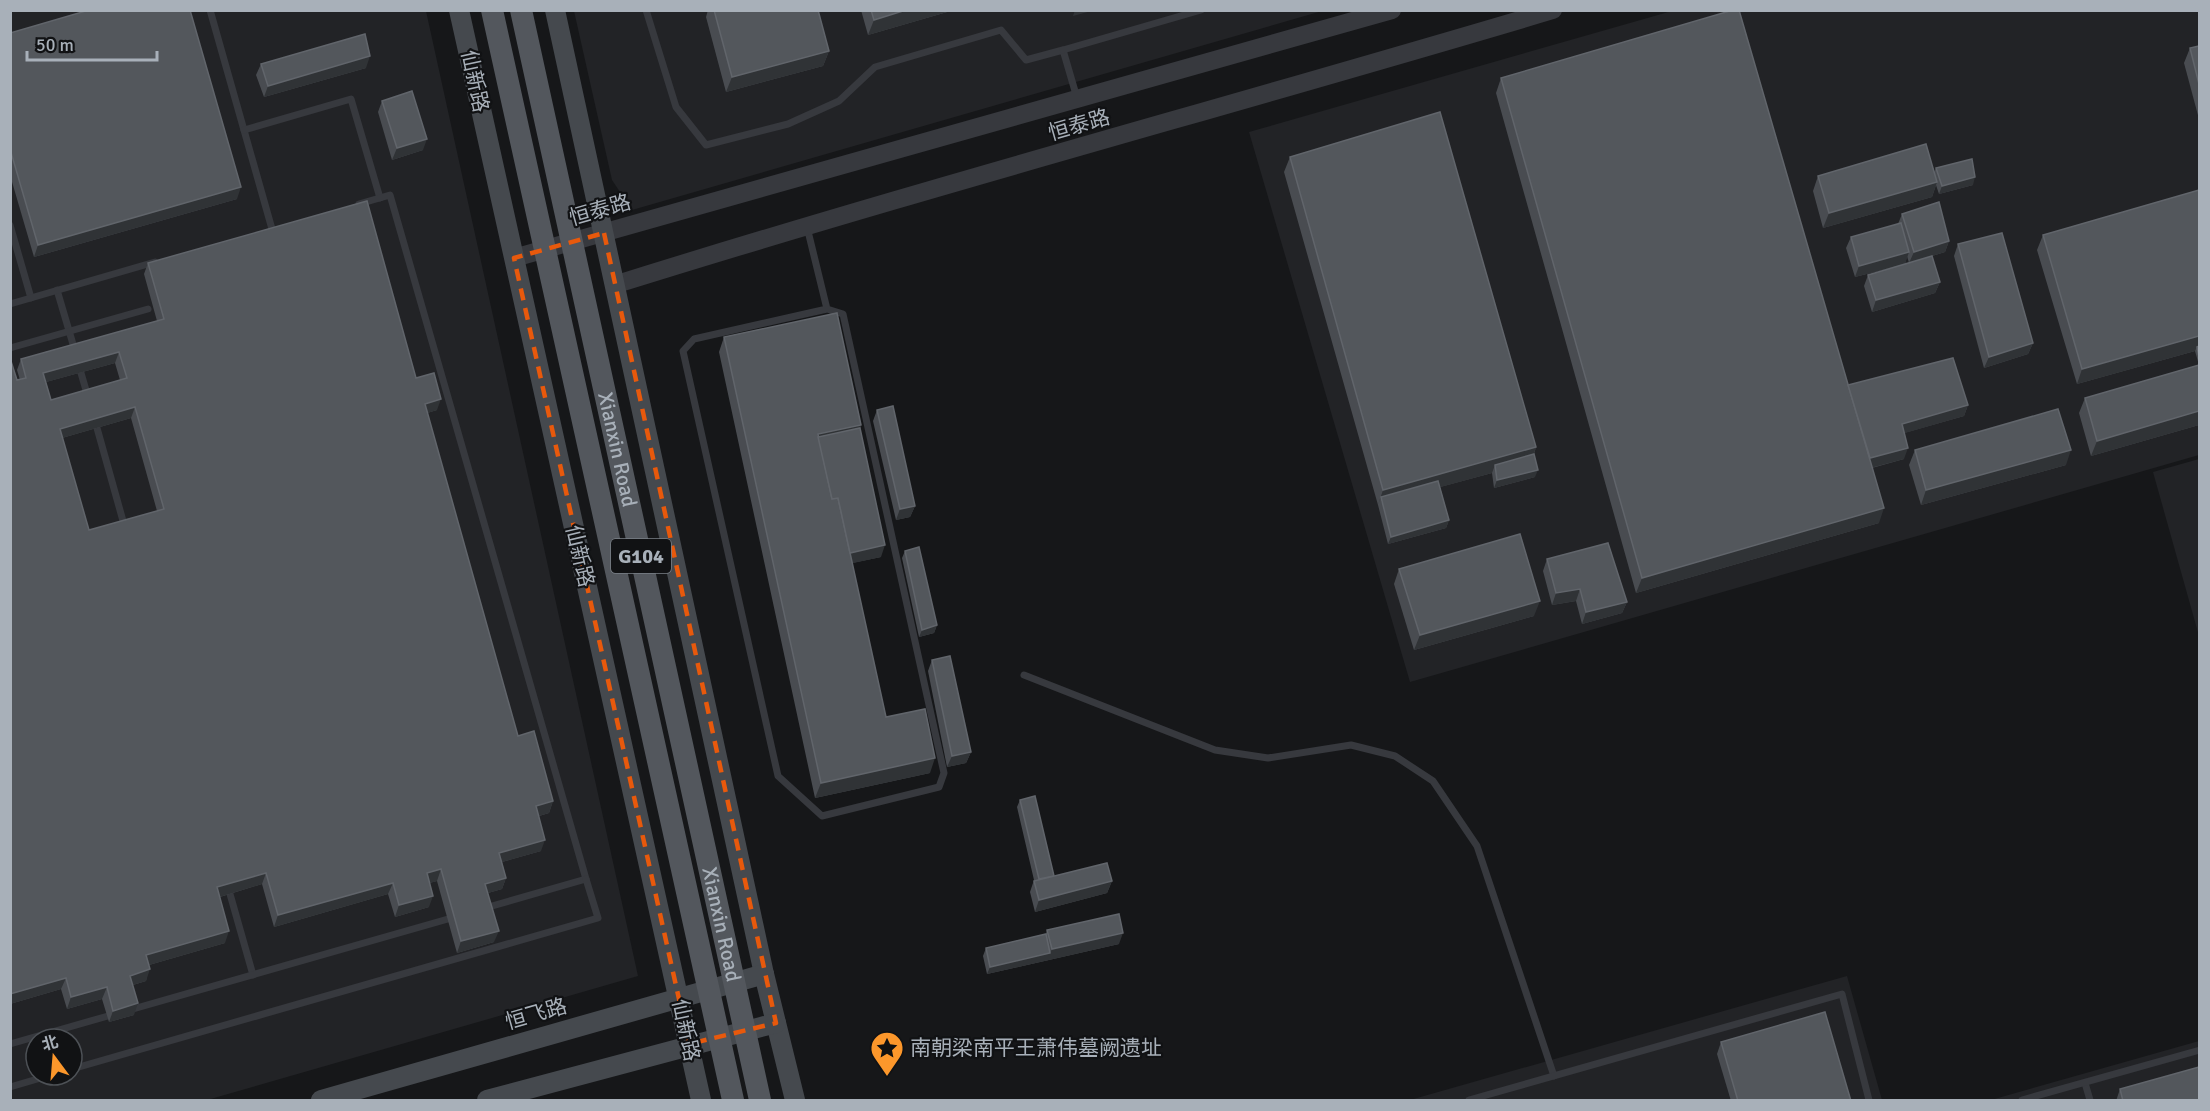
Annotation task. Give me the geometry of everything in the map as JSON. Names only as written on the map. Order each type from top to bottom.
[{"type":"main road","name":"仙新路","points":[[459,10],[701,1101]]},
{"type":"main road","name":"仙新路","points":[[492,10],[733,1101]]},
{"type":"main road","name":"Xianxin Road","points":[[522,10],[760,1101]]},
{"type":"main road","points":[[555,10],[617,285],[764,974],[795,1101]]},
{"type":"main road","name":"恒飞路","points":[[321,1101],[764,974]]},
{"type":"main road","points":[[487,1101],[689,1044],[776,1023]]},
{"type":"street","name":"恒泰路","points":[[514,258],[1077,101],[1372,13],[1392,10]]},
{"type":"street","name":"恒泰路","points":[[617,285],[807,225],[1241,103],[1553,10]]},
{"type":"lane","points":[[210,10],[272,229]]},
{"type":"lane","points":[[646,10],[676,107],[706,145],[788,124],[839,101],[874,67],[1001,30],[1026,60],[1201,10]]},
{"type":"lane","points":[[1062,50],[1077,101]]},
{"type":"lane","points":[[244,130],[351,99],[380,198]]},
{"type":"lane","points":[[84,1066],[598,918],[390,195],[348,207]]},
{"type":"lane","points":[[10,225],[32,298]]},
{"type":"lane","points":[[807,225],[827,309]]},
{"type":"lane","points":[[261,232],[283,226]]},
{"type":"lane","points":[[10,304],[159,261]]},
{"type":"lane","points":[[57,290],[75,354]]},
{"type":"lane","points":[[10,348],[148,309]]},
{"type":"lane","points":[[827,309],[843,314],[944,773],[939,787],[822,816],[778,776],[683,351],[694,339],[827,309]]},
{"type":"lane","points":[[81,373],[88,400]]},
{"type":"lane","points":[[97,428],[126,530]]},
{"type":"lane","points":[[1024,675],[1215,750],[1268,758],[1351,745],[1395,756],[1433,781],[1478,846],[1554,1076]]},
{"type":"lane","points":[[485,908],[586,879]]},
{"type":"lane","points":[[230,894],[253,975]]},
{"type":"lane","points":[[133,1009],[448,919]]},
{"type":"lane","points":[[1469,1101],[1842,994],[1869,1101]]},
{"type":"lane","points":[[10,1044],[108,1016]]},
{"type":"lane","points":[[2022,1101],[2199,1050]]},
{"type":"lane","points":[[2085,1083],[2090,1101]]},
{"type":"highlighted area","points":[[604,233],[776,1023],[689,1044],[514,258]]},
{"type":"shaded area","points":[[11,11],[426,11],[638,976],[207,1100],[11,1100]]},
{"type":"shaded area","points":[[574,11],[1322,11],[632,210],[612,180]]},
{"type":"shaded area","points":[[1672,11],[2199,11],[2199,455],[1410,682],[1249,132]]},
{"type":"shaded area","points":[[2200,459],[2199,636],[2153,472]]},
{"type":"shaded area","points":[[1847,976],[1882,1100],[1410,1100]]},
{"type":"shaded area","points":[[2199,1041],[2199,1100],[1991,1100]]},
{"type":"building","points":[[89,10],[190,10],[241,187],[38,245],[10,149],[10,33]]},
{"type":"building","points":[[714,10],[818,10],[829,51],[732,77]]},
{"type":"building","points":[[871,10],[906,10],[874,20]]},
{"type":"building","points":[[1739,10],[1884,508],[1642,578],[1501,78]]},
{"type":"building","points":[[365,34],[370,56],[268,86],[261,64]]},
{"type":"building","points":[[2199,46],[2199,84],[2190,48]]},
{"type":"building","points":[[412,91],[427,139],[397,148],[382,101]]},
{"type":"building","points":[[1440,112],[1536,447],[1383,490],[1290,157]]},
{"type":"building","points":[[1926,144],[1937,182],[1829,213],[1818,176]]},
{"type":"building","points":[[1972,159],[1975,177],[1942,186],[1936,168]]},
{"type":"building","points":[[2199,190],[2199,336],[2082,369],[2043,235]]},
{"type":"building","points":[[367,201],[416,378],[434,373],[441,399],[425,404],[518,736],[534,731],[553,801],[536,806],[545,840],[499,853],[506,878],[485,884],[499,931],[461,941],[441,869],[427,873],[433,896],[399,905],[393,883],[278,915],[266,873],[217,887],[229,931],[146,955],[150,969],[130,976],[138,1003],[113,1011],[107,987],[71,997],[66,978],[10,994],[10,358],[17,380],[26,378],[21,359],[164,319],[148,263]],"holes":[[[119,352],[127,378],[51,400],[43,373]],[[135,407],[164,509],[89,530],[60,429]]]},
{"type":"building","points":[[1939,202],[1949,241],[1914,252],[1902,214]]},
{"type":"building","points":[[1901,223],[1909,252],[1859,266],[1851,237]]},
{"type":"building","points":[[2002,233],[2033,343],[1989,357],[1958,244]]},
{"type":"building","points":[[1932,256],[1940,282],[1876,300],[1868,275]]},
{"type":"building","points":[[837,313],[861,425],[818,434],[832,499],[838,498],[886,717],[925,709],[935,758],[821,783],[724,337]]},
{"type":"building","points":[[1953,358],[1968,405],[1902,424],[1908,448],[1870,458],[1848,385]]},
{"type":"building","points":[[2199,365],[2199,411],[2097,441],[2085,398]]},
{"type":"building","points":[[893,406],[915,506],[900,509],[877,410]]},
{"type":"building","points":[[2058,409],[2071,450],[1926,490],[1915,450]]},
{"type":"building","points":[[860,428],[885,545],[850,553],[838,498],[832,499],[818,437]]},
{"type":"building","points":[[1534,454],[1538,470],[1497,480],[1495,465]]},
{"type":"building","points":[[1438,481],[1449,520],[1391,537],[1381,497]]},
{"type":"building","points":[[1520,534],[1540,601],[1420,635],[1399,569]]},
{"type":"building","points":[[1608,543],[1627,602],[1586,612],[1580,589],[1556,593],[1547,559]]},
{"type":"building","points":[[919,547],[937,625],[922,630],[905,551]]},
{"type":"building","points":[[950,656],[971,752],[952,756],[932,660]]},
{"type":"building","points":[[1035,796],[1054,876],[1039,879],[1020,800]]},
{"type":"building","points":[[1107,863],[1112,881],[1039,900],[1034,881]]},
{"type":"building","points":[[1119,914],[1123,933],[1052,949],[1047,930]]},
{"type":"building","points":[[1046,934],[1050,953],[990,967],[986,948]]},
{"type":"building","points":[[1825,1012],[1851,1101],[1738,1101],[1721,1042]]},
{"type":"building","points":[[2199,1067],[2199,1101],[2123,1101],[2120,1089]]},
{"type":"place","name":"南朝梁南平王萧伟墓阙遗址","points":[[887,1077]]}]
